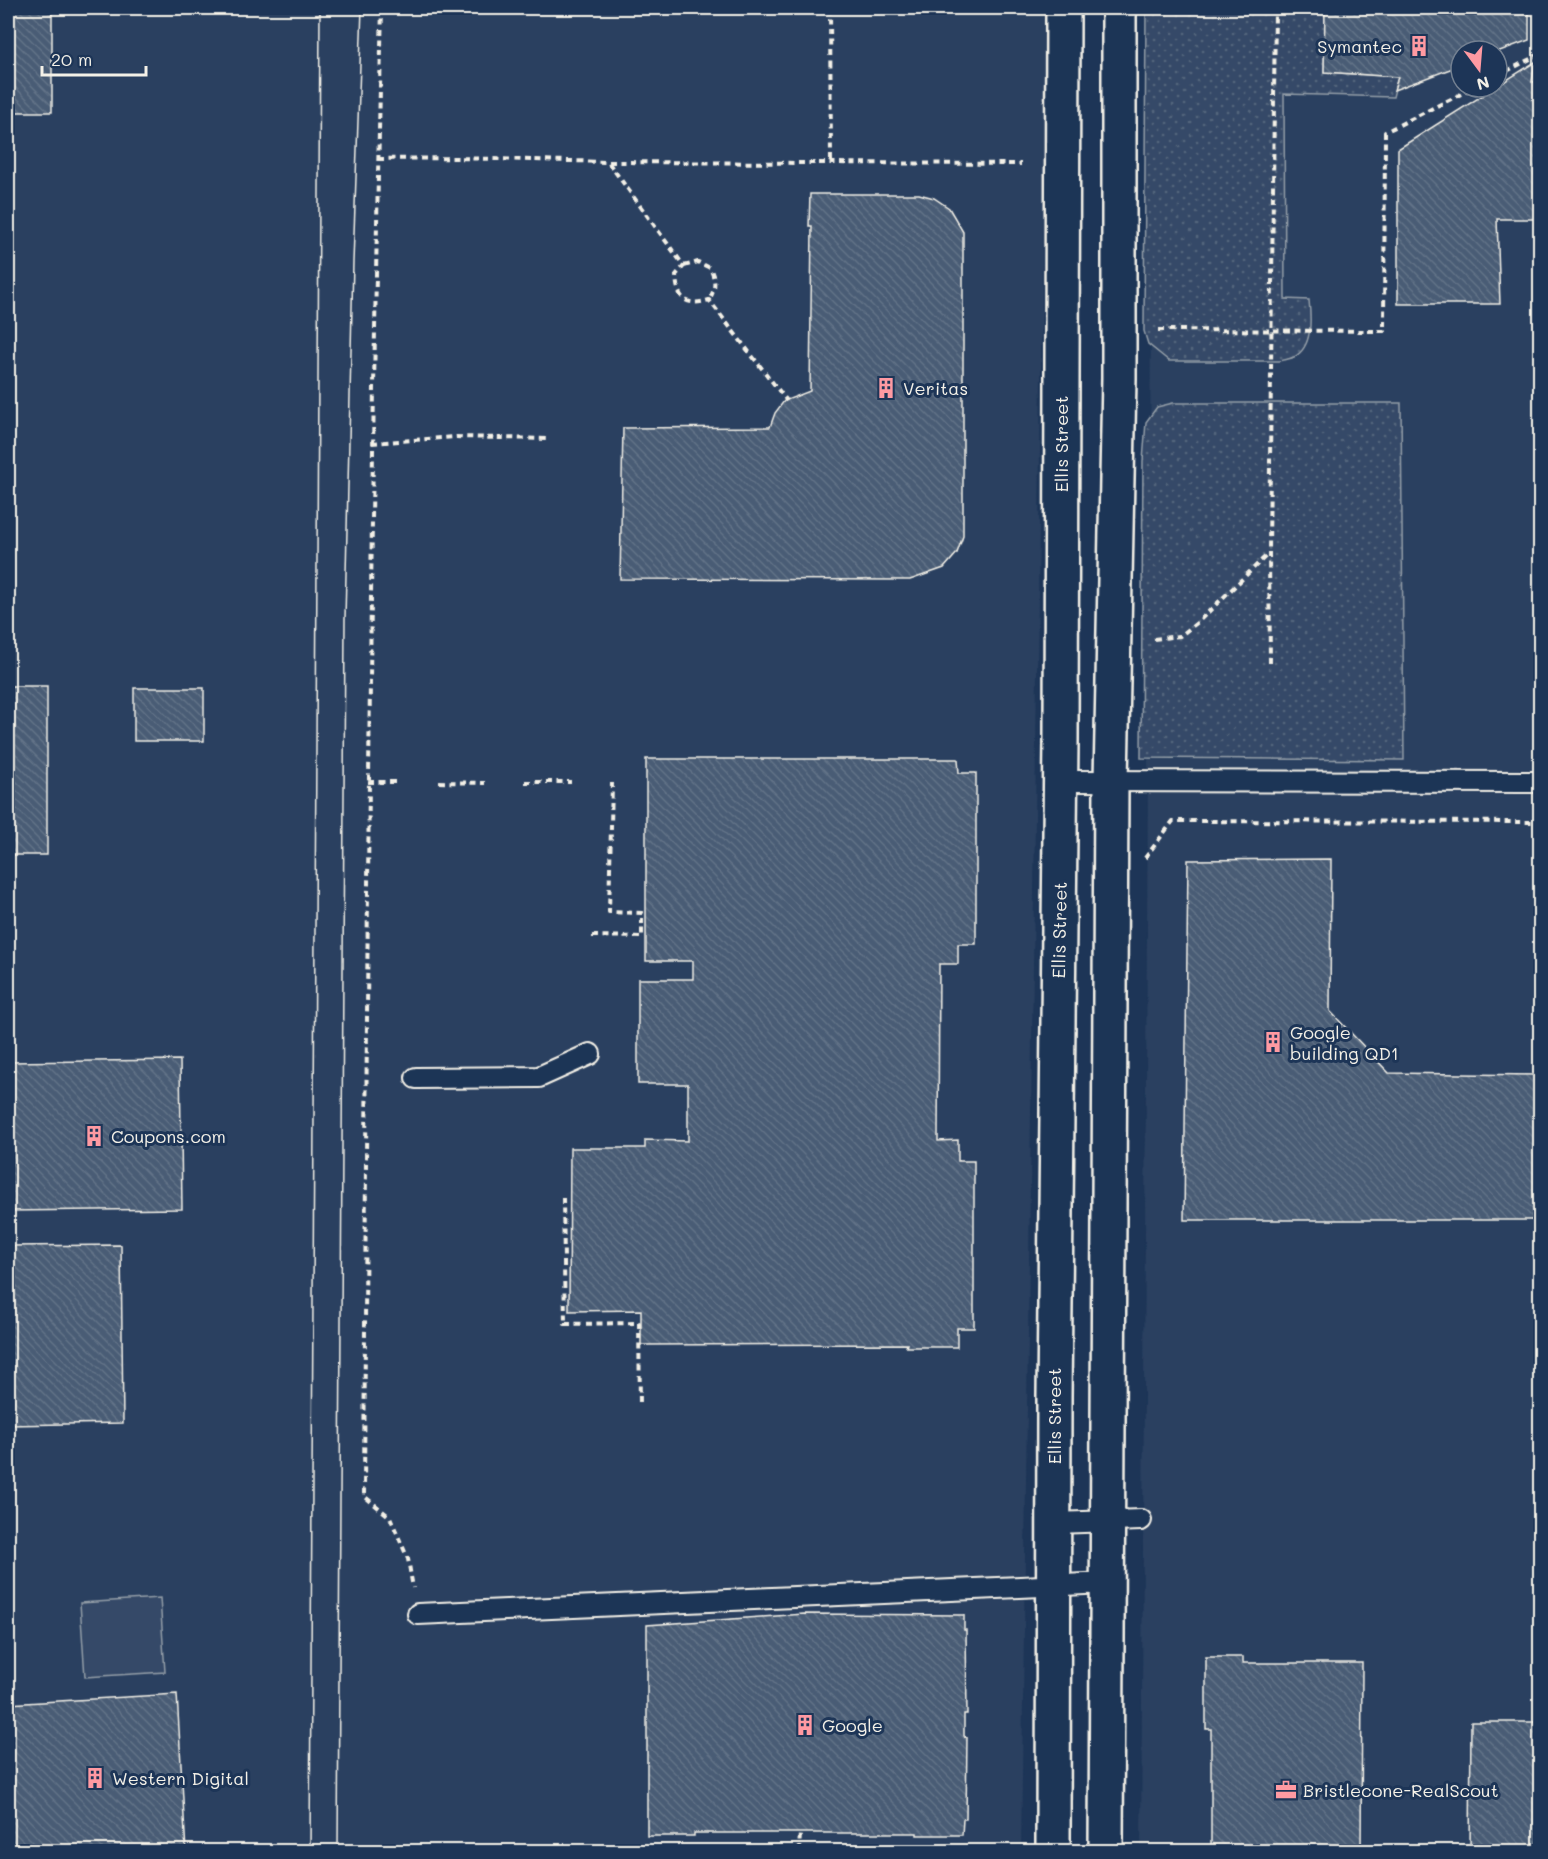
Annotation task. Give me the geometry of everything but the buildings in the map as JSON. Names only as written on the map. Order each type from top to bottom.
[{"type":"main road","name":"Ellis Street","points":[[1053,1851],[1054,1396],[1061,781],[1063,8]]},
{"type":"main road","points":[[1106,1851],[1111,781],[1119,378],[1119,8]]},
{"type":"lane","points":[[1061,781],[1540,782]]},
{"type":"lane","points":[[416,1078],[539,1077],[590,1054]]},
{"type":"lane","points":[[1055,1523],[1141,1520]]},
{"type":"lane","points":[[418,1614],[1107,1583]]},
{"type":"path","points":[[382,8],[372,443],[364,1496],[390,1517],[408,1559],[418,1614]]},
{"type":"path","points":[[831,8],[831,162]]},
{"type":"path","points":[[1270,663],[1269,553],[1275,8]]},
{"type":"path","points":[[1509,70],[1540,54]]},
{"type":"path","points":[[1158,330],[1384,330],[1385,132],[1451,99]]},
{"type":"path","points":[[378,159],[1021,164]]},
{"type":"path","points":[[608,162],[684,266]]},
{"type":"path","points":[[699,262],[710,268],[716,281],[714,292],[709,300],[696,304],[684,300],[676,290],[676,275],[684,266],[699,262]]},
{"type":"path","points":[[709,300],[786,401]]},
{"type":"path","points":[[372,443],[456,437],[547,439]]},
{"type":"path","points":[[1154,639],[1180,636],[1198,622],[1269,553]]},
{"type":"path","points":[[368,782],[399,782]]},
{"type":"path","points":[[438,782],[485,783]]},
{"type":"path","points":[[525,782],[572,782]]},
{"type":"path","points":[[592,936],[642,938],[642,913],[609,912],[612,783]]},
{"type":"path","points":[[1145,858],[1173,821],[1540,822]]},
{"type":"path","points":[[564,1198],[565,1324],[639,1323],[640,1405]]},
{"type":"path","points":[[799,1851],[800,1833]]},
{"type":"shaded area","points":[[8,8],[1046,8],[1021,1851],[8,1851]]},
{"type":"shaded area","points":[[1146,8],[1325,8],[1324,72],[1398,77],[1393,97],[1284,94],[1285,299],[1309,300],[1310,316],[1308,340],[1305,347],[1292,358],[1279,361],[1169,361],[1148,344],[1144,331]]},
{"type":"shaded area","points":[[1153,8],[1540,8],[1540,1851],[1141,1852]]},
{"type":"shaded area","points":[[1173,403],[1401,403],[1404,760],[1141,758],[1143,461],[1146,422],[1157,407]]},
{"type":"shaded area","points":[[160,1598],[165,1672],[85,1677],[80,1603]]},
{"type":"tram line","points":[[310,1852],[320,8]]},
{"type":"tram line","points":[[338,1852],[345,619],[353,262],[362,8]]},
{"type":"place","name":"Symantec","points":[[1419,46]]},
{"type":"place","name":"Veritas","points":[[886,388]]},
{"type":"place","name":"Google building QD1","points":[[1273,1042]]},
{"type":"place","name":"Coupons.com","points":[[94,1136]]},
{"type":"place","name":"Google","points":[[805,1725]]},
{"type":"place","name":"Western Digital","points":[[95,1778]]},
{"type":"place","name":"Bristlecone-RealScout","points":[[1286,1790]]}]
